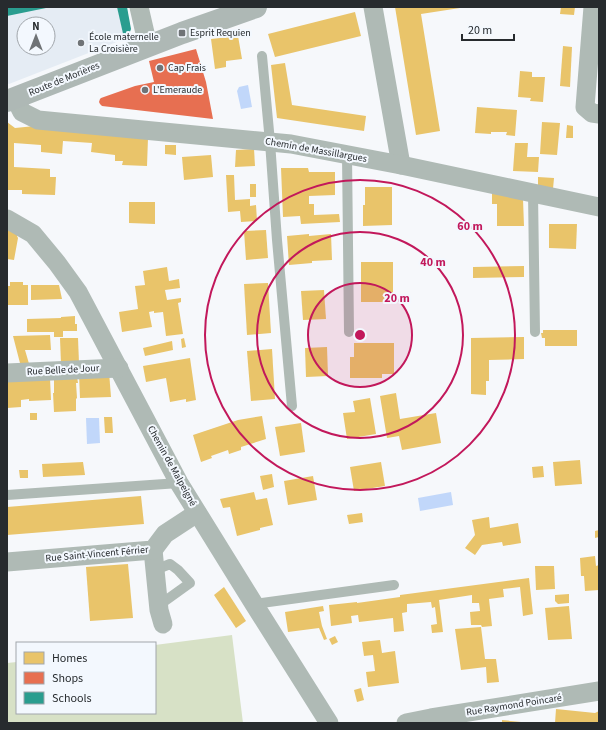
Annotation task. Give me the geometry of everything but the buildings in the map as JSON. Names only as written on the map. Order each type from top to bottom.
[{"type":"main road","name":"Route de Morières","points":[[11,100],[148,46],[256,7]]},
{"type":"street","points":[[138,7],[148,46]]},
{"type":"street","points":[[373,7],[401,165]]},
{"type":"street","points":[[593,7],[585,107],[592,113],[599,114]]},
{"type":"street","name":"Chemin de Massillargues","points":[[11,100],[22,112],[38,120],[291,144],[401,165],[599,207]]},
{"type":"street","name":"Chemin de Malpeigné","points":[[7,219],[33,234],[57,262],[78,292],[180,483],[329,723]]},
{"type":"street","name":"Rue Belle de Jour","points":[[7,373],[119,368]]},
{"type":"street","name":"Rue Saint-Vincent Férrier","points":[[7,562],[153,550],[165,534],[197,512]]},
{"type":"street","points":[[153,550],[161,615]]},
{"type":"street","name":"Rue Raymond Poincaré","points":[[406,723],[433,720],[599,691]]},
{"type":"lane","points":[[262,56],[270,142],[276,240],[292,406]]},
{"type":"lane","points":[[347,154],[348,332]]},
{"type":"lane","points":[[533,193],[534,332]]},
{"type":"lane","points":[[7,495],[180,483]]},
{"type":"lane","points":[[155,570],[170,564],[190,583],[161,615]]},
{"type":"lane","points":[[254,604],[394,585]]},
{"type":"shaded area","name":"École maternelle La Croisière","points":[[7,7],[126,7],[131,29],[127,38],[9,84],[7,83]]},
{"type":"green space","points":[[232,635],[243,723],[7,723],[7,663],[16,662],[16,714],[156,714],[156,645]]},
{"type":"water","points":[[248,85],[252,107],[241,109],[237,91],[239,87]]},
{"type":"water","points":[[86,418],[99,418],[100,443],[87,444]]},
{"type":"water","points":[[451,492],[453,505],[420,511],[418,498]]},
{"type":"place","name":"Esprit Requien","points":[[182,33]]},
{"type":"place","name":"École maternelle La Croisière","points":[[81,43]]},
{"type":"place","name":"Cap Frais","points":[[160,68]]},
{"type":"place","name":"L'Emeraude","points":[[145,90]]}]
